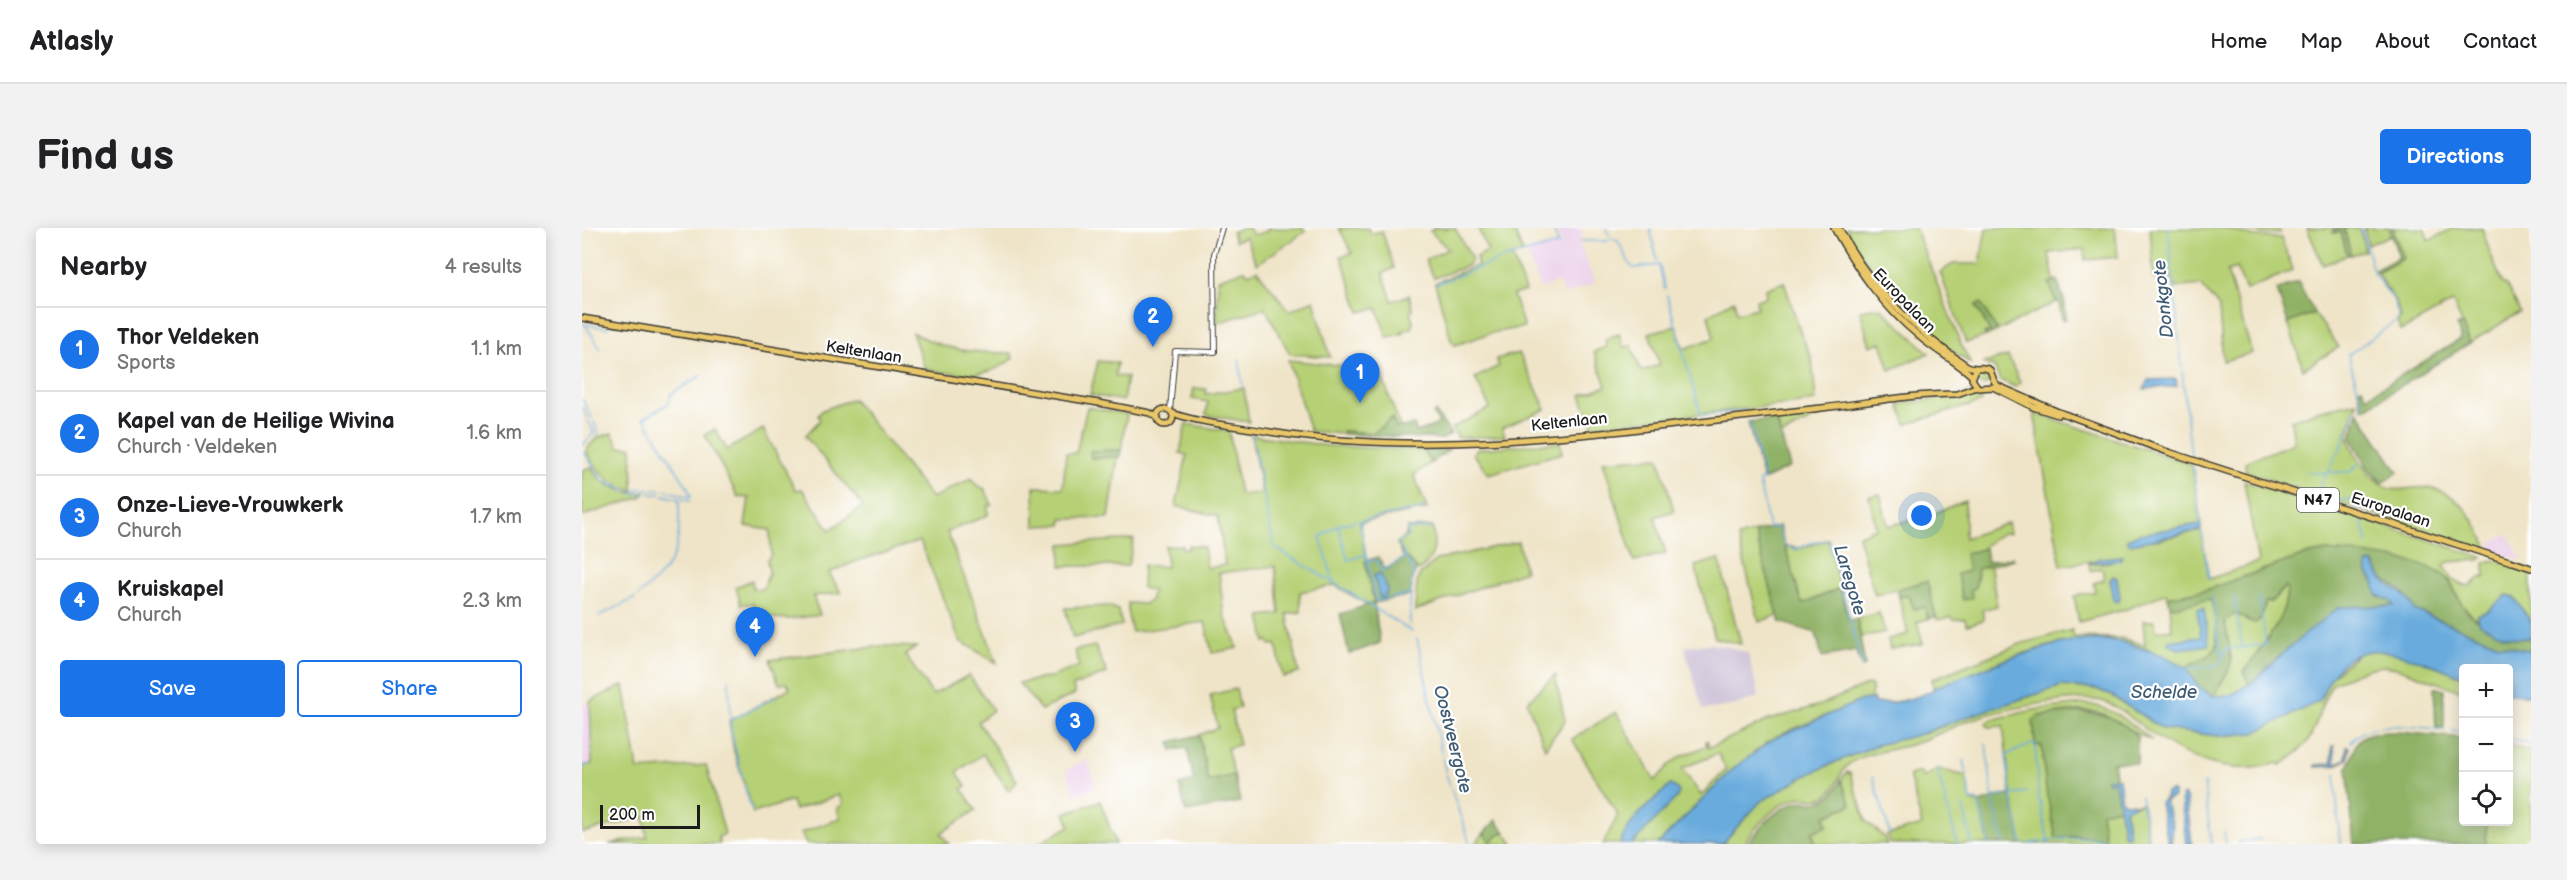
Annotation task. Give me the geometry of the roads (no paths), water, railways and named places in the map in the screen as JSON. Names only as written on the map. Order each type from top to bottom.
[{"type":"main road","name":"Europalaan","points":[[1834,228],[1854,265],[1892,310],[1918,335],[1972,379],[1976,387],[1983,389],[1989,387],[2033,407],[2531,568]]},
{"type":"main road","name":"Europalaan","points":[[1839,228],[1857,260],[1894,305],[1941,348],[1966,365],[1976,369],[1987,368],[1993,373],[1994,381],[1998,386],[2056,411],[2168,452]]},
{"type":"main road","name":"Keltenlaan","points":[[582,318],[1141,411],[1167,411],[1194,419],[1279,433],[1348,441],[1461,444],[1548,437],[1957,394],[1976,387]]},
{"type":"main road","points":[[1972,379],[1976,369]]},
{"type":"main road","name":"Keltenlaan","points":[[1947,394],[1965,388],[1972,379]]},
{"type":"main road","points":[[1989,387],[1994,381]]},
{"type":"main road","name":"Keltenlaan","points":[[1141,411],[1158,417],[1162,424],[1194,419]]},
{"type":"main road","points":[[1158,417],[1167,411],[1172,421]]},
{"type":"street","points":[[1167,411],[1175,351],[1215,352],[1214,254],[1222,228]]},
{"type":"water","points":[[2176,379],[2177,386],[2144,389],[2148,380]]},
{"type":"water","points":[[2201,524],[2201,530],[2131,544],[2127,539],[2139,534]]},
{"type":"water","points":[[2122,556],[2120,560],[2088,563],[2100,558]]},
{"type":"water","name":"Schelde","points":[[2372,562],[2382,579],[2404,595],[2414,610],[2499,644],[2531,651],[2531,695],[2513,694],[2513,664],[2459,664],[2459,675],[2412,658],[2371,651],[2353,656],[2341,666],[2326,686],[2320,701],[2254,733],[2218,736],[2163,729],[2097,689],[2062,686],[1918,735],[1877,745],[1801,778],[1760,802],[1722,844],[1658,844],[1735,767],[1775,738],[1862,700],[1874,699],[1874,703],[1897,702],[1919,696],[1933,688],[2011,658],[2054,645],[2074,640],[2120,641],[2165,656],[2185,667],[2199,687],[2213,696],[2231,695],[2253,682],[2286,650],[2339,607],[2394,606],[2391,601],[2377,595],[2367,565]]},
{"type":"water","points":[[1380,573],[1388,590],[1383,598],[1380,598],[1374,576]]},
{"type":"water","points":[[2113,576],[2117,578],[2120,599],[2118,602],[2114,601],[2110,580]]},
{"type":"water","points":[[2507,595],[2514,597],[2531,622],[2531,637],[2511,637],[2478,622],[2477,615],[2488,611]]},
{"type":"water","points":[[2204,608],[2209,645],[2179,649],[2168,644],[2168,641],[2201,637],[2197,609]]},
{"type":"water","points":[[2332,746],[2334,746],[2335,764],[2346,759],[2347,746],[2349,747],[2348,759],[2334,766],[2315,767],[2315,765],[2332,764]]},
{"type":"water","points":[[2119,778],[2122,802],[2137,804],[2125,809],[2129,836],[2124,836],[2115,781],[2108,782],[2107,779]]},
{"type":"water","points":[[1670,785],[1679,792],[1677,797],[1632,844],[1620,844],[1635,819]]},
{"type":"water","points":[[2170,791],[2174,793],[2174,797],[2165,801],[2173,826],[2171,844],[2168,842],[2160,803]]},
{"type":"water","points":[[2184,795],[2192,844],[2186,844],[2181,797]]},
{"type":"waterway","points":[[1553,228],[1557,240]]},
{"type":"waterway","name":"Laregote","points":[[1606,228],[1609,235]]},
{"type":"waterway","points":[[1650,228],[1657,260]]},
{"type":"waterway","name":"Donkgote","points":[[2168,228],[2182,367]]},
{"type":"waterway","points":[[2361,228],[2374,274],[2393,299],[2399,317],[2348,355],[2363,406]]},
{"type":"waterway","name":"Laregote","points":[[1610,238],[1618,241],[1632,268]]},
{"type":"waterway","points":[[1437,284],[1499,260],[1559,244],[1558,241]]},
{"type":"waterway","points":[[1580,241],[1608,241]]},
{"type":"waterway","name":"Laregote","points":[[1634,268],[1659,265],[1665,289]]},
{"type":"waterway","name":"Laregote","points":[[1667,295],[1701,415],[1746,411]]},
{"type":"waterway","points":[[582,324],[608,328]]},
{"type":"waterway","points":[[585,324],[600,348]]},
{"type":"waterway","name":"Oostveergote","points":[[1239,359],[1243,388]]},
{"type":"waterway","name":"Donkgote","points":[[2182,371],[2191,455]]},
{"type":"waterway","points":[[691,497],[688,488],[644,418],[669,403],[671,394],[702,375]]},
{"type":"waterway","points":[[582,399],[592,418]]},
{"type":"waterway","points":[[582,407],[594,433],[583,445]]},
{"type":"waterway","points":[[2355,409],[2342,446],[2316,492],[2337,501],[2355,499],[2358,509]]},
{"type":"waterway","name":"Laregote","points":[[1749,421],[1764,479],[1759,482],[1769,528],[1778,527],[1784,545],[1796,550],[1815,541],[1829,541],[1862,666]]},
{"type":"waterway","points":[[594,422],[599,436]]},
{"type":"waterway","name":"Oostveergote","points":[[1252,434],[1274,547],[1362,600]]},
{"type":"waterway","points":[[584,452],[602,480],[627,492]]},
{"type":"waterway","name":"Donkgote","points":[[2192,464],[2201,526]]},
{"type":"waterway","points":[[2305,473],[2350,472],[2359,464]]},
{"type":"waterway","points":[[634,489],[661,490]]},
{"type":"waterway","points":[[665,490],[690,497]]},
{"type":"waterway","points":[[630,493],[644,494]]},
{"type":"waterway","points":[[649,494],[660,494]]},
{"type":"waterway","points":[[663,495],[678,499]]},
{"type":"waterway","points":[[638,596],[669,564],[677,544],[679,499],[690,501]]},
{"type":"waterway","points":[[1367,561],[1359,521],[1426,508]]},
{"type":"waterway","points":[[2361,518],[2368,544]]},
{"type":"waterway","points":[[1355,521],[1338,525],[1348,560],[1364,555]]},
{"type":"waterway","points":[[1334,582],[1320,537],[1337,526]]},
{"type":"waterway","points":[[1411,586],[1414,572],[1398,543],[1408,536],[1407,529],[1432,528]]},
{"type":"waterway","name":"Donkgote","points":[[2201,530],[2209,579]]},
{"type":"waterway","points":[[1406,557],[1382,571],[1377,560],[1367,561],[1376,601],[1411,594]]},
{"type":"waterway","points":[[1410,609],[1411,589]]},
{"type":"waterway","points":[[2234,597],[2242,646]]},
{"type":"waterway","points":[[2224,653],[2227,649],[2266,645],[2259,597]]},
{"type":"waterway","points":[[599,616],[635,598]]},
{"type":"waterway","name":"Donkgote","points":[[2212,598],[2220,651],[2223,653]]},
{"type":"waterway","name":"Oostveergote","points":[[1363,601],[1412,632]]},
{"type":"waterway","points":[[1410,612],[1410,626]]},
{"type":"waterway","name":"Oostveergote","points":[[1417,639],[1446,774],[1470,844]]},
{"type":"waterway","name":"Donkgote","points":[[2186,669],[2214,666],[2221,663],[2224,654]]},
{"type":"waterway","points":[[729,680],[731,732],[743,780]]},
{"type":"waterway","points":[[730,720],[776,697]]},
{"type":"waterway","points":[[2351,742],[2359,734],[2382,727],[2409,726],[2446,730]]},
{"type":"waterway","points":[[2452,731],[2459,732]]},
{"type":"waterway","points":[[2513,740],[2531,745]]},
{"type":"waterway","points":[[2011,795],[2006,755],[2035,743],[2038,793],[2049,844]]},
{"type":"waterway","points":[[1986,744],[1993,799],[2004,844]]},
{"type":"waterway","points":[[1963,760],[1971,801],[1976,800],[1979,803],[1989,844]]},
{"type":"waterway","points":[[582,767],[589,765]]},
{"type":"waterway","points":[[1937,769],[1957,844]]},
{"type":"waterway","points":[[2335,774],[2340,844]]},
{"type":"waterway","points":[[1873,777],[1890,834]]},
{"type":"waterway","points":[[2204,782],[2211,844]]},
{"type":"waterway","points":[[744,784],[752,811]]},
{"type":"waterway","points":[[2022,844],[2011,795],[2027,792]]},
{"type":"waterway","points":[[1993,797],[2007,795]]},
{"type":"waterway","points":[[2141,796],[2149,844]]},
{"type":"waterway","points":[[1963,806],[1972,844]]},
{"type":"waterway","points":[[2224,831],[2226,844]]},
{"type":"waterway","points":[[2028,844],[2054,839],[2078,838],[2103,839],[2129,844]]},
{"type":"waterway","points":[[2239,844],[2239,842],[2261,839]]},
{"type":"place","name":"Kapel van de Heilige Wivina","points":[[1153,347]]},
{"type":"place","name":"Thor Veldeken","points":[[1360,403]]},
{"type":"place","name":"Kruiskapel","points":[[755,657]]},
{"type":"place","name":"Onze-Lieve-Vrouwkerk","points":[[1075,752]]}]
